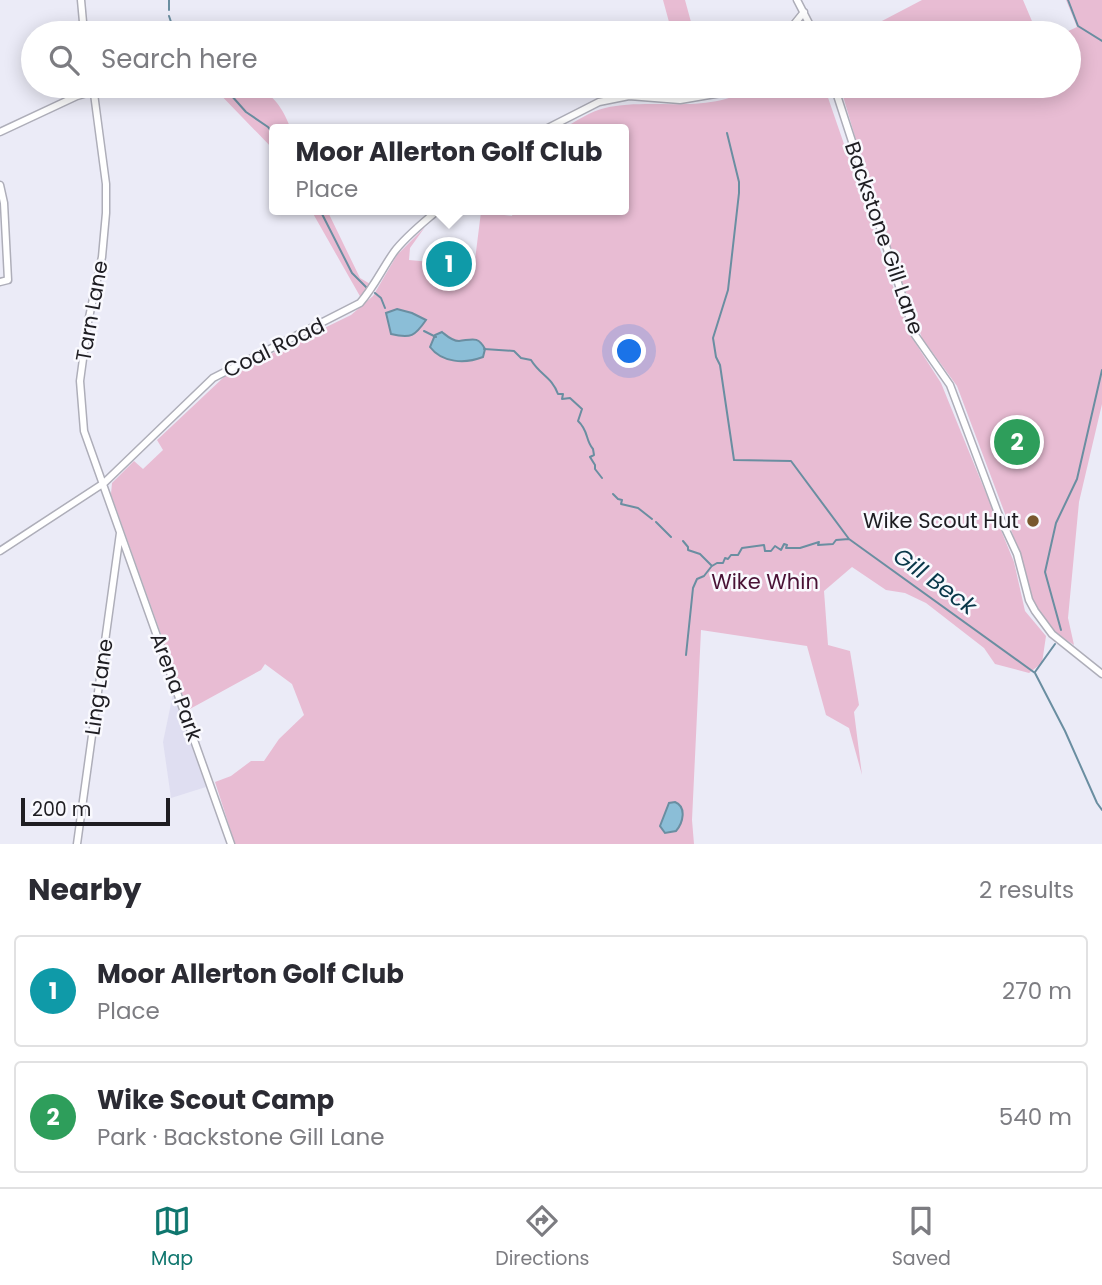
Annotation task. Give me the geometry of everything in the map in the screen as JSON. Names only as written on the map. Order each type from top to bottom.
[{"type":"street","points":[[81,0],[84,21]]},
{"type":"street","points":[[797,0],[808,21]]},
{"type":"street","points":[[797,21],[804,12]]},
{"type":"street","points":[[0,132],[73,98]]},
{"type":"street","name":"Tarn Lane","points":[[94,98],[106,184],[105,227],[80,381],[84,431],[121,531]]},
{"type":"street","points":[[556,124],[598,102],[619,98]]},
{"type":"street","points":[[654,98],[691,98]]},
{"type":"street","name":"Backstone Gill Lane","points":[[838,98],[915,335],[954,394],[986,482],[1017,554],[1029,600],[1052,634],[1102,674]]},
{"type":"street","points":[[0,185],[5,214],[8,280],[0,282]]},
{"type":"street","name":"Coal Road","points":[[0,551],[104,483],[213,378],[360,303],[373,289],[394,252],[432,215]]},
{"type":"street","name":"Ling Lane","points":[[77,844],[121,531]]},
{"type":"street","name":"Arena Park","points":[[121,531],[231,844]]},
{"type":"shaded area","points":[[173,694],[206,787],[171,798],[163,742]]},
{"type":"green space","points":[[663,0],[685,0],[691,21],[669,21]]},
{"type":"green space","points":[[922,0],[1023,0],[1032,21],[882,21]]},
{"type":"green space","points":[[1066,0],[1102,0],[1102,404],[1079,502],[1068,618],[1074,645],[1054,632],[1032,602],[1019,551],[957,386],[922,338],[878,214],[844,98],[1081,98],[1081,21],[1075,21]]},
{"type":"green space","points":[[224,98],[272,98],[277,103],[289,124],[269,124],[269,145]]},
{"type":"green space","name":"Wike Whin","points":[[728,98],[828,98],[909,333],[941,383],[1014,562],[1025,611],[1046,636],[1042,663],[1029,673],[995,664],[984,648],[926,603],[905,593],[886,590],[852,567],[824,591],[828,645],[850,651],[859,705],[854,712],[862,775],[849,728],[826,715],[807,646],[701,630],[692,820],[694,844],[235,844],[215,782],[231,776],[251,761],[264,761],[279,739],[304,715],[292,684],[265,664],[261,670],[188,710],[111,494],[112,483],[134,461],[143,469],[163,450],[157,440],[224,377],[351,315],[373,296],[397,255],[425,227],[410,248],[409,260],[431,262],[431,272],[473,276],[481,215],[629,215],[629,124],[571,124],[605,108],[623,105],[719,101]]},
{"type":"green space","points":[[314,215],[329,215],[360,278],[372,285],[361,298]]},
{"type":"water","points":[[397,309],[426,320],[412,335],[391,334],[386,313]]},
{"type":"water","points":[[442,332],[456,341],[474,339],[480,342],[485,349],[483,357],[454,361],[441,356],[430,347],[435,335]]},
{"type":"water","points":[[675,802],[681,808],[682,820],[676,831],[665,833],[660,826],[669,803]]},
{"type":"waterway","points":[[169,0],[169,10]]},
{"type":"waterway","points":[[1068,0],[1076,21]]},
{"type":"waterway","points":[[169,16],[171,21]]},
{"type":"waterway","points":[[1081,28],[1102,41]]},
{"type":"waterway","points":[[234,98],[246,112],[269,128]]},
{"type":"waterway","name":"Gill Beck","points":[[727,133],[739,182],[739,193],[728,290],[713,338],[720,365],[734,460],[791,461],[849,539],[1035,673],[1102,810]]},
{"type":"waterway","points":[[323,215],[352,273],[367,288]]},
{"type":"waterway","points":[[375,293],[381,298],[385,308]]},
{"type":"waterway","points":[[424,331],[436,337]]},
{"type":"waterway","points":[[484,349],[514,351],[521,358],[531,360],[553,384],[558,394],[563,394],[562,399],[570,398],[582,409],[578,421],[593,449],[594,455],[590,457],[602,478]]},
{"type":"waterway","points":[[1061,630],[1045,572],[1056,523],[1077,479],[1102,370]]},
{"type":"waterway","points":[[613,494],[622,500],[621,504],[638,508],[652,519]]},
{"type":"waterway","points":[[656,522],[671,537]]},
{"type":"waterway","points":[[683,541],[688,550],[700,554],[712,566],[723,563],[725,558],[728,559],[731,555],[738,555],[742,548],[764,545],[765,551],[771,551],[775,546],[781,550],[784,544],[787,545],[786,548],[800,548],[819,542],[818,545],[833,544],[836,540],[849,539]]},
{"type":"waterway","points":[[686,655],[693,588],[697,579],[704,576],[711,567]]},
{"type":"waterway","points":[[1035,672],[1055,644]]},
{"type":"place","name":"Moor Allerton Golf Club","points":[[449,264]]},
{"type":"place","name":"Wike Scout Camp","points":[[1017,442]]},
{"type":"place","name":"Wike Scout Hut","points":[[1033,521]]}]
